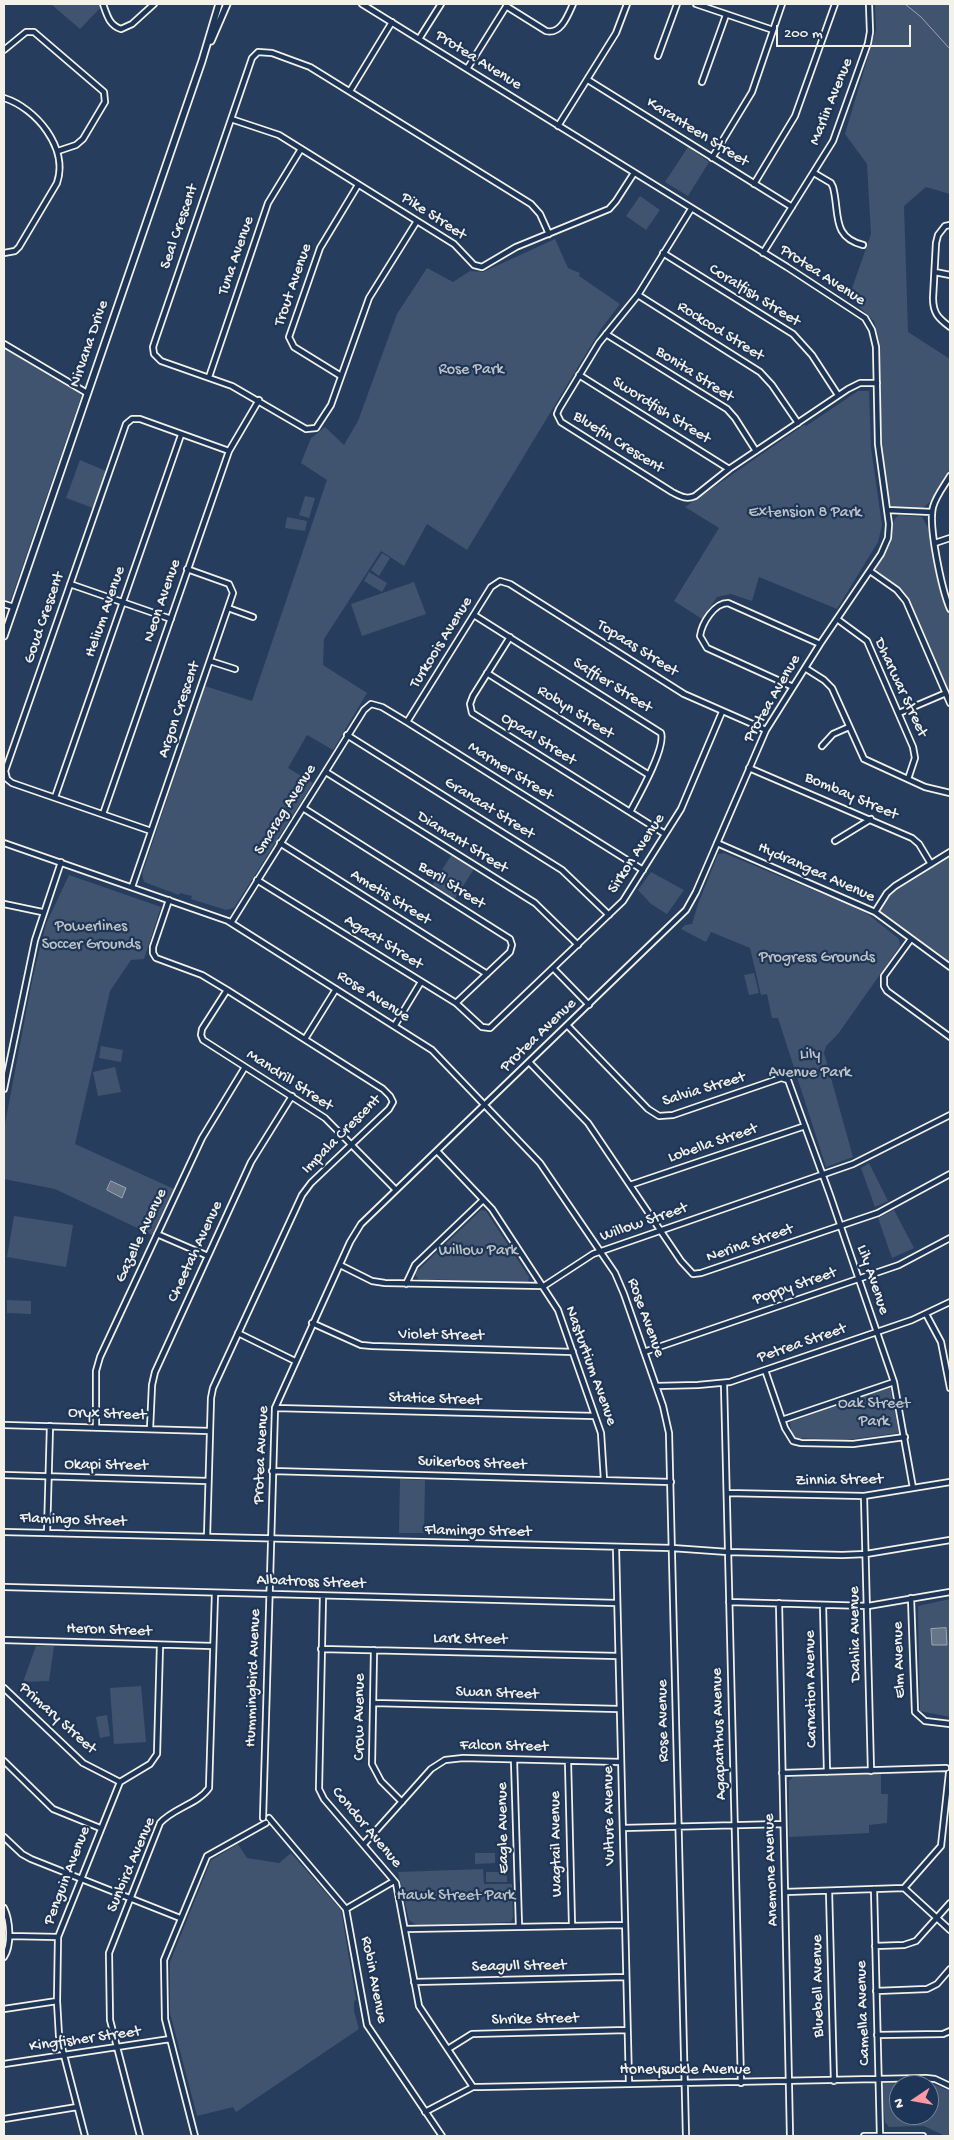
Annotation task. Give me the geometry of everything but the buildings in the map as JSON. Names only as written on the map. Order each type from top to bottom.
[{"type":"main road","name":"Nirvana Drive","points":[[4,636],[202,61],[219,4]]},
{"type":"main road","name":"Nirvana Drive","points":[[202,61],[227,4]]},
{"type":"street","points":[[103,4],[109,21],[115,27],[121,29],[132,24],[154,4]]},
{"type":"street","name":"Protea Avenue","points":[[271,1540],[274,1408],[312,1323],[359,1227],[686,910],[696,892],[766,730],[820,644],[870,571],[888,538],[887,510],[879,449],[874,336],[871,326],[865,318],[362,4]]},
{"type":"street","points":[[419,39],[441,4]]},
{"type":"street","points":[[467,69],[507,5],[546,31],[552,32],[563,23],[573,4]]},
{"type":"street","points":[[558,126],[616,33],[627,4]]},
{"type":"street","points":[[658,56],[677,4]]},
{"type":"street","points":[[696,4],[773,30]]},
{"type":"street","points":[[712,158],[749,97],[782,4]]},
{"type":"street","points":[[754,184],[795,116],[836,4]]},
{"type":"street","name":"Marlin Avenue","points":[[763,253],[814,173],[836,134],[865,54],[870,32],[869,4]]},
{"type":"street","points":[[702,82],[726,15]]},
{"type":"street","points":[[350,91],[392,22]]},
{"type":"street","points":[[4,50],[26,32],[34,32],[104,92],[105,102],[83,139],[76,145],[58,151]]},
{"type":"street","name":"Seal Crescent","points":[[417,221],[369,298],[329,410],[321,424],[312,430],[300,426],[259,400],[232,386],[161,361],[155,356],[153,347],[252,58],[260,51],[304,64],[531,204],[540,214],[549,234]]},
{"type":"street","name":"Karanteen Street","points":[[588,80],[792,207]]},
{"type":"street","points":[[4,98],[27,110],[52,139],[58,151],[59,173],[57,183],[19,247],[12,252],[4,253]]},
{"type":"street","name":"Pike Street","points":[[231,119],[271,131],[454,244],[474,265],[480,267],[488,265],[516,247],[612,206],[634,173]]},
{"type":"street","name":"Tuna Avenue","points":[[209,377],[268,203],[300,149]]},
{"type":"street","points":[[814,173],[831,183],[834,187],[839,223],[845,237],[850,242],[863,245]]},
{"type":"street","name":"Trout Avenue","points":[[341,376],[294,347],[290,337],[320,248],[358,185]]},
{"type":"street","name":"Bluefin Crescent","points":[[691,208],[638,295],[606,334],[579,375],[559,409],[557,414],[559,420],[664,487],[682,497],[691,497],[730,468],[838,396],[858,384],[877,383]]},
{"type":"street","points":[[950,225],[945,226],[937,238],[934,312],[940,320],[950,326]]},
{"type":"street","name":"Coralfish Street","points":[[663,254],[794,334],[812,355],[838,396]]},
{"type":"street","points":[[935,272],[950,276]]},
{"type":"street","name":"Rockcod Street","points":[[638,295],[760,372],[772,385],[798,423]]},
{"type":"street","name":"Bonita Street","points":[[606,334],[727,409],[736,418],[756,451]]},
{"type":"street","points":[[4,344],[87,393]]},
{"type":"street","name":"Swordfish Street","points":[[579,375],[730,468]]},
{"type":"street","name":"Neon Avenue","points":[[103,814],[229,450],[259,400]]},
{"type":"street","name":"Goud Crescent","points":[[151,831],[6,781],[5,772],[128,421],[140,419],[181,435],[229,450]]},
{"type":"street","name":"Helium Avenue","points":[[55,798],[181,435]]},
{"type":"street","points":[[950,476],[936,499],[932,512],[943,591],[950,609]]},
{"type":"street","points":[[887,510],[932,512]]},
{"type":"street","points":[[935,543],[950,538]]},
{"type":"street","name":"Argon Crescent","points":[[132,887],[233,593],[230,586],[187,570]]},
{"type":"street","points":[[870,571],[897,590],[906,601],[950,703]]},
{"type":"street","name":"Turkoois Avenue","points":[[407,722],[494,584],[500,581]]},
{"type":"street","name":"Topaas Street","points":[[500,581],[510,584],[684,694],[766,730]]},
{"type":"street","points":[[70,584],[171,619]]},
{"type":"street","points":[[943,591],[950,589]]},
{"type":"street","points":[[793,687],[707,648],[701,642],[700,636],[709,617],[716,607],[728,603],[820,644]]},
{"type":"street","points":[[4,604],[14,607]]},
{"type":"street","points":[[228,608],[253,617]]},
{"type":"street","name":"Saffier Street","points":[[474,615],[660,731],[662,742],[649,775],[630,812]]},
{"type":"street","name":"Dharwar Street","points":[[837,620],[867,641],[915,752],[915,758],[908,779]]},
{"type":"street","name":"Opaal Street","points":[[510,637],[471,701],[470,707],[473,714],[665,834]]},
{"type":"street","points":[[210,661],[235,669]]},
{"type":"street","points":[[805,668],[829,684],[864,759],[934,790],[950,793]]},
{"type":"street","name":"Robyn Street","points":[[487,673],[649,775]]},
{"type":"street","points":[[899,713],[946,693]]},
{"type":"street","name":"Marmer Street","points":[[364,710],[369,704],[376,704],[643,870]]},
{"type":"street","name":"Smarag Avenue","points":[[231,923],[364,710]]},
{"type":"street","name":"Sirkon Avenue","points":[[493,1027],[622,902],[683,804],[722,712]]},
{"type":"street","points":[[822,746],[833,734],[849,727]]},
{"type":"street","name":"Granaat Street","points":[[347,735],[562,870],[609,915]]},
{"type":"street","name":"Bombay Street","points":[[749,768],[912,838],[919,844],[931,864]]},
{"type":"street","name":"Diamant Street","points":[[326,772],[535,903],[578,945]]},
{"type":"street","name":"Beril Street","points":[[303,808],[512,940],[511,950],[456,1004]]},
{"type":"street","points":[[835,841],[871,820]]},
{"type":"street","name":"Rose Avenue","points":[[4,843],[231,923],[432,1050],[546,1170],[620,1282],[669,1427],[686,2136]]},
{"type":"street","name":"Hydrangea Avenue","points":[[717,843],[874,912],[950,967]]},
{"type":"street","name":"Ametis Street","points":[[280,844],[487,974]]},
{"type":"street","points":[[874,912],[890,890],[950,852]]},
{"type":"street","points":[[4,1089],[42,912],[61,862]]},
{"type":"street","name":"Agaat Street","points":[[257,880],[456,1004],[482,1028],[493,1027]]},
{"type":"street","name":"Impala Crescent","points":[[169,900],[153,948],[154,956],[202,975],[227,990],[383,1088],[392,1098],[393,1104],[311,1183],[302,1195],[212,1392],[207,1537]]},
{"type":"street","points":[[4,904],[42,912]]},
{"type":"street","points":[[911,938],[884,976],[884,986],[887,991],[950,1037]]},
{"type":"street","points":[[554,968],[589,1005]]},
{"type":"street","points":[[395,1025],[421,982]]},
{"type":"street","points":[[305,1040],[336,989]]},
{"type":"street","name":"Mandrill Street","points":[[227,990],[204,1024],[201,1035],[206,1042],[325,1118],[396,1190]]},
{"type":"street","name":"Salvia Street","points":[[567,1026],[648,1109],[659,1116],[673,1115],[781,1078],[787,1079],[790,1085]]},
{"type":"street","name":"Nerina Street","points":[[529,1062],[588,1123],[688,1271],[695,1275],[883,1210],[950,1174]]},
{"type":"street","name":"Gazelle Avenue","points":[[96,1427],[98,1364],[202,1138],[245,1067]]},
{"type":"street","name":"Lily Avenue","points":[[790,1085],[894,1382],[913,1488]]},
{"type":"street","name":"Cheetah Avenue","points":[[150,1429],[152,1385],[155,1372],[251,1162],[292,1096]]},
{"type":"street","name":"Willow Street","points":[[544,1286],[600,1251],[823,1176],[869,1157],[950,1114]]},
{"type":"street","name":"Lobella Street","points":[[630,1185],[805,1126]]},
{"type":"street","name":"Nasturtium Avenue","points":[[437,1151],[484,1200],[544,1286],[560,1314],[602,1437],[604,1480]]},
{"type":"street","points":[[406,1284],[415,1265],[484,1200]]},
{"type":"street","points":[[157,1234],[208,1256]]},
{"type":"street","name":"Poppy Street","points":[[644,1352],[899,1265],[950,1238]]},
{"type":"street","points":[[340,1265],[372,1281],[406,1284],[544,1286]]},
{"type":"street","name":"Petrea Street","points":[[656,1386],[724,1384],[877,1332],[926,1314],[950,1302]]},
{"type":"street","points":[[926,1314],[941,1342],[950,1388]]},
{"type":"street","name":"Violet Street","points":[[312,1323],[361,1345],[573,1352]]},
{"type":"street","points":[[238,1333],[295,1362]]},
{"type":"street","points":[[765,1370],[782,1420],[791,1439],[801,1443],[853,1444],[905,1436]]},
{"type":"street","points":[[782,1420],[894,1382]]},
{"type":"street","name":"Agapanthus Avenue","points":[[724,1384],[741,2083]]},
{"type":"street","name":"Statice Street","points":[[274,1408],[595,1416]]},
{"type":"street","name":"Oryx Street","points":[[4,1425],[210,1430]]},
{"type":"street","points":[[47,1533],[50,1426]]},
{"type":"street","name":"Suikerbos Street","points":[[272,1471],[671,1482]]},
{"type":"street","name":"Okapi Street","points":[[4,1476],[208,1481]]},
{"type":"street","name":"Zinnia Street","points":[[727,1493],[864,1496],[950,1482]]},
{"type":"street","name":"Dahlia Avenue","points":[[864,1496],[871,1771]]},
{"type":"street","name":"Flamingo Street","points":[[4,1532],[271,1540],[672,1548],[728,1552],[866,1554],[950,1540]]},
{"type":"street","name":"Hummingbird Avenue","points":[[266,1819],[264,1802],[271,1540]]},
{"type":"street","name":"Vulture Avenue","points":[[616,1548],[629,2083]]},
{"type":"street","name":"Albatross Street","points":[[4,1587],[617,1603]]},
{"type":"street","points":[[729,1602],[868,1606],[950,1592]]},
{"type":"street","name":"Sunbird Avenue","points":[[140,2136],[110,2013],[110,1953],[160,1824],[167,1816],[201,1796],[209,1788],[215,1593]]},
{"type":"street","name":"Condor Avenue","points":[[323,1596],[319,1790],[324,1799],[394,1881],[400,1896],[419,2006],[473,2087]]},
{"type":"street","name":"Elm Avenue","points":[[911,1598],[913,1703],[915,1712],[925,1720],[950,1724]]},
{"type":"street","name":"Anemone Avenue","points":[[778,1604],[790,2136]]},
{"type":"street","name":"Carnation Avenue","points":[[823,1605],[827,1772]]},
{"type":"street","name":"Heron Street","points":[[4,1640],[213,1646]]},
{"type":"street","points":[[120,1782],[150,1764],[158,1754],[160,1645]]},
{"type":"street","name":"Lark Street","points":[[321,1649],[618,1656]]},
{"type":"street","name":"Crow Avenue","points":[[374,1650],[373,1768],[380,1781],[402,1802]]},
{"type":"street","name":"Primary Street","points":[[4,1688],[83,1763],[120,1782]]},
{"type":"street","name":"Swan Street","points":[[373,1703],[619,1710]]},
{"type":"street","name":"Falcon Street","points":[[364,1844],[431,1769],[441,1761],[452,1758],[621,1762]]},
{"type":"street","name":"Eagle Avenue","points":[[514,1760],[519,1926]]},
{"type":"street","points":[[4,1761],[53,1809],[100,1828]]},
{"type":"street","name":"Wagtail Avenue","points":[[568,1761],[572,1925]]},
{"type":"street","points":[[782,1773],[946,1768],[950,1763]]},
{"type":"street","points":[[904,1888],[941,1846],[950,1773],[946,1768]]},
{"type":"street","name":"Penguin Avenue","points":[[85,2136],[60,2036],[57,2002],[58,1937],[120,1782]]},
{"type":"street","points":[[195,2136],[164,2014],[164,1963],[180,1918],[207,1856],[256,1828],[266,1819],[280,1831],[346,1908],[394,1881]]},
{"type":"street","points":[[623,1828],[783,1824]]},
{"type":"street","points":[[4,1837],[26,1857],[180,1918]]},
{"type":"street","points":[[785,1892],[904,1888],[950,1930]]},
{"type":"street","name":"Camella Avenue","points":[[874,1889],[880,2136]]},
{"type":"street","name":"Bluebell Avenue","points":[[829,1891],[834,2081]]},
{"type":"street","points":[[875,1946],[912,1943],[950,1903]]},
{"type":"street","points":[[4,1908],[7,1915],[9,1936],[8,1949],[4,1957]]},
{"type":"street","name":"Robin Avenue","points":[[346,1908],[367,2025],[442,2136]]},
{"type":"street","points":[[405,1930],[625,1925]]},
{"type":"street","points":[[9,1936],[58,1937]]},
{"type":"street","points":[[876,1991],[927,1989],[937,1984],[950,1969]]},
{"type":"street","name":"Seagull Street","points":[[414,1982],[626,1977]]},
{"type":"street","points":[[4,2009],[57,2002]]},
{"type":"street","name":"Shrike Street","points":[[448,2049],[470,2034],[627,2030]]},
{"type":"street","points":[[877,2036],[944,2034],[950,2031]]},
{"type":"street","name":"Kingfisher Street","points":[[4,2064],[170,2039]]},
{"type":"street","name":"Honeysuckle Avenue","points":[[425,2112],[473,2087],[930,2078],[950,2086]]},
{"type":"street","points":[[4,2118],[77,2107]]},
{"type":"street","points":[[864,2136],[922,2136]]},
{"type":"green space","points":[[51,4],[101,4],[102,6],[80,29]]},
{"type":"green space","points":[[875,4],[950,4],[950,194],[926,187],[904,206],[908,332],[950,359],[950,469],[931,501],[920,509],[893,507],[889,497],[883,455],[879,340],[874,321],[849,297],[871,234],[867,164],[845,134],[876,30]]},
{"type":"green space","points":[[688,147],[709,162],[688,196],[665,182]]},
{"type":"green space","points":[[640,196],[660,210],[646,230],[626,216]]},
{"type":"green space","name":"Rose Park","points":[[555,239],[568,268],[580,273],[579,276],[620,304],[601,329],[467,550],[427,524],[404,566],[381,551],[324,639],[323,665],[367,693],[333,750],[307,735],[288,768],[313,783],[234,908],[226,910],[191,899],[192,896],[180,893],[179,895],[144,882],[142,874],[205,686],[252,701],[327,480],[301,463],[311,438],[325,427],[344,445],[358,421],[397,314],[427,268],[453,282],[470,271],[483,272]]},
{"type":"green space","points":[[4,347],[77,390],[81,397],[11,599],[7,603],[4,603]]},
{"type":"green space","name":"Extension 8 Park","points":[[858,391],[869,391],[871,448],[882,525],[878,542],[837,609],[759,577],[752,601],[731,594],[717,597],[702,619],[674,601],[719,528],[685,507],[804,425],[806,426]]},
{"type":"green space","points":[[80,460],[106,471],[93,508],[66,498]]},
{"type":"green space","points":[[305,496],[315,498],[309,518],[299,515]]},
{"type":"green space","points":[[899,515],[922,517],[929,530],[942,596],[950,615],[950,698],[908,598],[897,587],[876,573],[877,565],[891,541],[894,520]]},
{"type":"green space","points":[[287,517],[307,521],[305,531],[285,528]]},
{"type":"green space","points":[[382,553],[390,558],[379,576],[371,570]]},
{"type":"green space","points":[[369,572],[387,583],[382,592],[364,581]]},
{"type":"green space","points":[[414,582],[426,614],[362,636],[351,604]]},
{"type":"green space","name":"Progress Grounds","points":[[724,853],[856,908],[869,915],[899,939],[900,946],[838,1034],[826,1046],[824,1053],[853,1157],[826,1167],[778,1018],[772,1018],[767,994],[761,995],[750,948],[711,932],[706,942],[681,929],[685,925],[692,924],[718,854]]},
{"type":"green space","points":[[452,854],[474,869],[454,900],[432,886]]},
{"type":"green space","points":[[950,854],[950,964],[882,915],[880,911],[893,890]]},
{"type":"green space","points":[[651,872],[684,890],[667,914],[651,904],[638,890]]},
{"type":"green space","name":"Powerlines Soccer Grounds","points":[[69,875],[161,907],[144,959],[131,960],[110,991],[75,1144],[174,1189],[152,1235],[55,1189],[4,1179],[4,1129],[33,976],[46,924]]},
{"type":"green space","points":[[754,973],[759,993],[749,995],[744,975]]},
{"type":"green space","points":[[101,1046],[123,1050],[121,1062],[99,1058]]},
{"type":"green space","points":[[115,1067],[121,1092],[98,1096],[93,1072]]},
{"type":"green space","points":[[869,1163],[888,1201],[875,1207],[861,1168]]},
{"type":"green space","name":"Willow Park","points":[[481,1210],[486,1211],[529,1277],[528,1282],[418,1279],[415,1274],[417,1271]]},
{"type":"green space","points":[[894,1210],[914,1248],[892,1258],[878,1218]]},
{"type":"green space","points":[[14,1216],[73,1225],[66,1267],[7,1257]]},
{"type":"green space","points":[[7,1300],[31,1301],[31,1314],[7,1313]]},
{"type":"green space","name":"Oak Street Park","points":[[890,1387],[899,1433],[846,1440],[797,1438],[792,1435],[790,1422]]},
{"type":"green space","points":[[400,1479],[425,1480],[424,1533],[399,1533]]},
{"type":"green space","points":[[950,1599],[950,1717],[920,1711],[918,1606]]},
{"type":"green space","points":[[36,1646],[54,1646],[49,1681],[23,1682]]},
{"type":"green space","points":[[141,1686],[146,1742],[114,1744],[110,1688]]},
{"type":"green space","points":[[107,1715],[110,1736],[100,1738],[96,1717]]},
{"type":"green space","points":[[881,1773],[881,1794],[888,1794],[887,1823],[869,1825],[869,1833],[789,1837],[789,1781],[793,1777]]},
{"type":"green space","points":[[238,1844],[247,1858],[279,1863],[291,1853],[341,1910],[356,2000],[354,2001],[354,2011],[359,2029],[236,2112],[233,2107],[197,2116],[170,2013],[170,1962],[211,1860]]},
{"type":"green space","points":[[475,1853],[495,1853],[495,1863],[475,1864]]},
{"type":"green space","name":"Hawk Street Park","points":[[483,1869],[484,1884],[512,1884],[513,1917],[511,1922],[417,1925],[409,1920],[398,1872]]},
{"type":"green space","points":[[486,1872],[507,1872],[507,1882],[486,1882]]},
{"type":"green space","points":[[884,2083],[889,2083],[889,2125],[939,2125],[939,2087],[950,2091],[950,2136],[945,2136],[924,2126],[889,2127],[885,2122],[882,2087]]},
{"type":"shaded area","points":[[111,1181],[126,1188],[122,1198],[107,1190]]},
{"type":"shaded area","points":[[946,1628],[947,1645],[932,1645],[931,1629]]},
{"type":"waterway","points":[[905,4],[921,17],[950,49]]},
{"type":"park label","name":"Lily Avenue Park","points":[[810,1065]]}]
